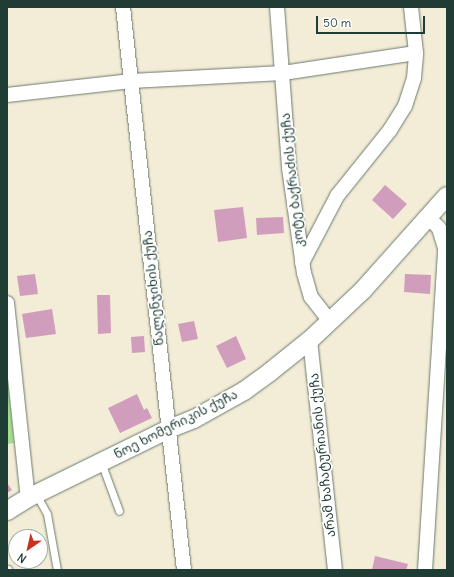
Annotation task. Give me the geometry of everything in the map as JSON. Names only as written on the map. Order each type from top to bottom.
[{"type":"street","name":"წალენჯიხის ქუჩა","points":[[123,7],[184,570]]},
{"type":"street","name":"კოტე ბაქრაძის ქუჩა","points":[[277,7],[289,168],[302,263],[311,297],[330,321]]},
{"type":"street","points":[[302,263],[337,196],[390,130],[405,106],[414,78],[416,53],[411,7]]},
{"type":"street","points":[[7,95],[131,81],[283,73],[416,53]]},
{"type":"street","name":"ნოე ხომერიკის ქუჩა","points":[[7,511],[32,496],[101,462],[169,429],[194,419],[244,391],[284,362],[310,340],[363,290],[447,196]]},
{"type":"street","points":[[425,570],[442,368],[445,248],[440,228],[428,217]]},
{"type":"street","points":[[7,303],[32,496]]},
{"type":"street","name":"არამ ხაჩატურიანის ქუჩა","points":[[310,340],[335,570]]},
{"type":"lane","points":[[101,462],[119,511]]},
{"type":"lane","points":[[32,496],[47,514],[57,570]]},
{"type":"green space","points":[[7,367],[14,443],[7,444]]},
{"type":"building","points":[[385,185],[407,204],[393,219],[372,200]]},
{"type":"building","points":[[243,207],[247,238],[218,242],[214,210]]},
{"type":"building","points":[[283,217],[284,233],[257,235],[256,218]]},
{"type":"building","points":[[35,274],[38,294],[20,296],[17,276]]},
{"type":"building","points":[[405,274],[431,275],[430,294],[404,292]]},
{"type":"building","points":[[97,295],[110,295],[111,333],[98,334]]},
{"type":"building","points":[[52,309],[56,334],[26,338],[22,314]]},
{"type":"building","points":[[194,321],[198,339],[182,342],[178,324]]},
{"type":"building","points":[[144,336],[145,352],[132,353],[131,337]]},
{"type":"building","points":[[236,336],[246,359],[227,368],[216,346]]},
{"type":"building","points":[[137,394],[144,410],[147,408],[152,418],[120,433],[108,408]]},
{"type":"building","points":[[7,483],[12,490],[7,493]]},
{"type":"building","points":[[375,556],[408,564],[406,570],[372,570]]}]
